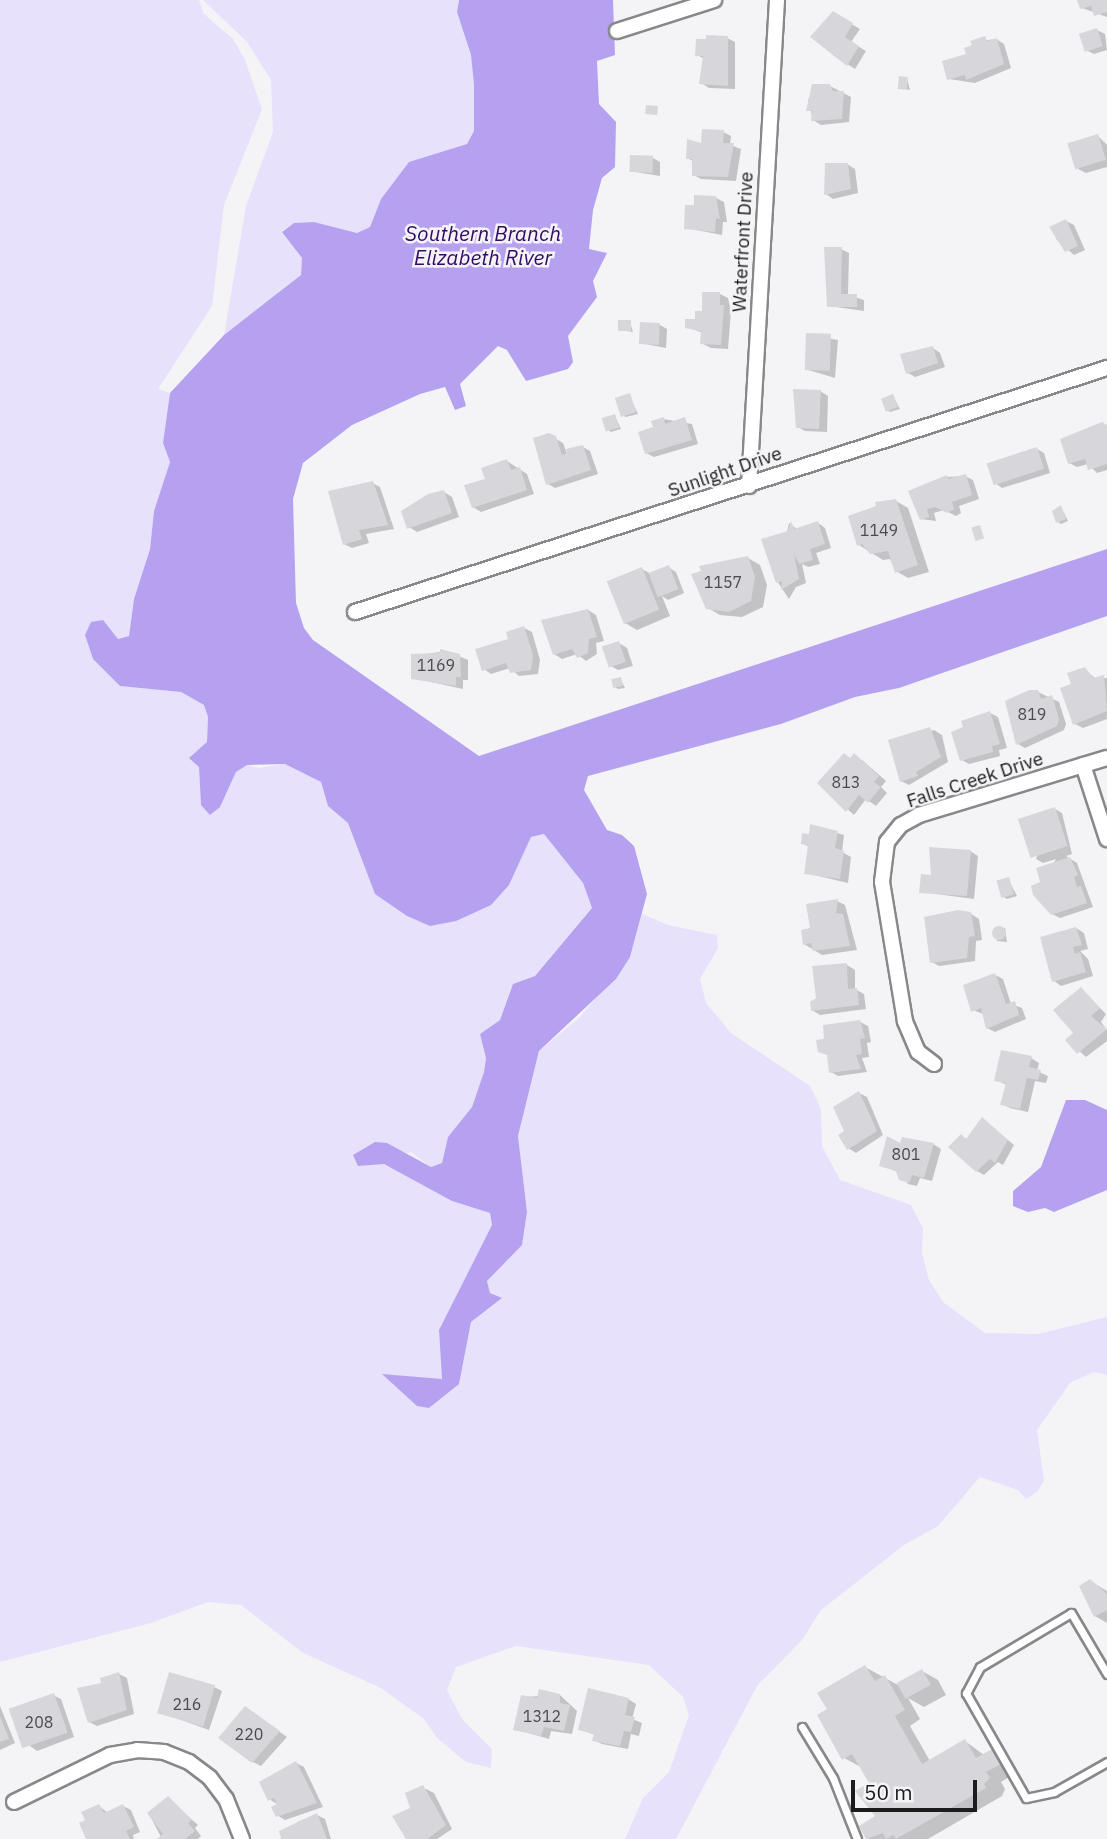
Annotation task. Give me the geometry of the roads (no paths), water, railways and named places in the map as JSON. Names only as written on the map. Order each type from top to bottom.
[{"type":"street","points":[[617,31],[715,0]]},
{"type":"street","name":"Waterfront Drive","points":[[749,486],[776,0]]},
{"type":"street","name":"Sunlight Drive","points":[[355,612],[1107,368]]},
{"type":"street","name":"Falls Creek Drive","points":[[934,1064],[918,1052],[905,1021],[882,882],[887,842],[901,825],[919,815],[1107,758]]},
{"type":"street","points":[[1083,765],[1107,839]]},
{"type":"street","points":[[14,1802],[110,1755],[137,1750],[164,1752],[189,1762],[210,1778],[226,1799],[242,1839]]},
{"type":"lane","points":[[1107,1674],[1071,1613],[980,1667],[966,1693],[1026,1798],[1054,1793],[1107,1762]]},
{"type":"lane","points":[[802,1727],[832,1778],[857,1839]]},
{"type":"water","name":"Southern Branch Elizabeth River","points":[[459,0],[613,0],[615,55],[597,61],[599,104],[616,122],[615,167],[602,178],[593,210],[589,249],[607,253],[593,281],[597,297],[568,336],[573,362],[568,369],[526,381],[507,350],[498,346],[460,384],[466,406],[455,410],[445,387],[420,394],[352,425],[303,463],[293,499],[296,603],[304,628],[313,640],[479,756],[1107,549],[1107,616],[899,688],[855,697],[781,724],[588,776],[584,790],[607,830],[622,835],[634,846],[647,894],[630,957],[616,979],[539,1051],[518,1136],[527,1212],[522,1245],[487,1281],[490,1293],[502,1298],[471,1322],[459,1384],[429,1408],[417,1406],[382,1374],[442,1379],[439,1330],[492,1225],[490,1213],[452,1201],[384,1164],[358,1166],[353,1155],[375,1142],[387,1143],[431,1167],[442,1163],[448,1137],[472,1107],[484,1072],[486,1058],[480,1034],[500,1020],[513,984],[535,976],[592,908],[583,883],[544,834],[531,837],[509,885],[491,905],[456,921],[430,926],[407,916],[375,894],[348,823],[328,806],[321,782],[285,764],[247,765],[236,772],[220,807],[210,815],[201,805],[199,767],[189,758],[207,742],[208,717],[204,705],[181,692],[120,686],[93,659],[85,635],[91,622],[103,620],[118,639],[129,636],[134,599],[150,549],[154,511],[170,462],[163,443],[170,393],[224,335],[301,275],[302,258],[282,232],[294,223],[314,222],[357,233],[370,227],[381,199],[409,162],[467,144],[474,131],[474,85],[471,55],[457,12]]},
{"type":"water","points":[[1066,1100],[1085,1100],[1107,1110],[1107,1190],[1054,1212],[1045,1208],[1028,1212],[1013,1206],[1013,1191],[1041,1167]]}]
